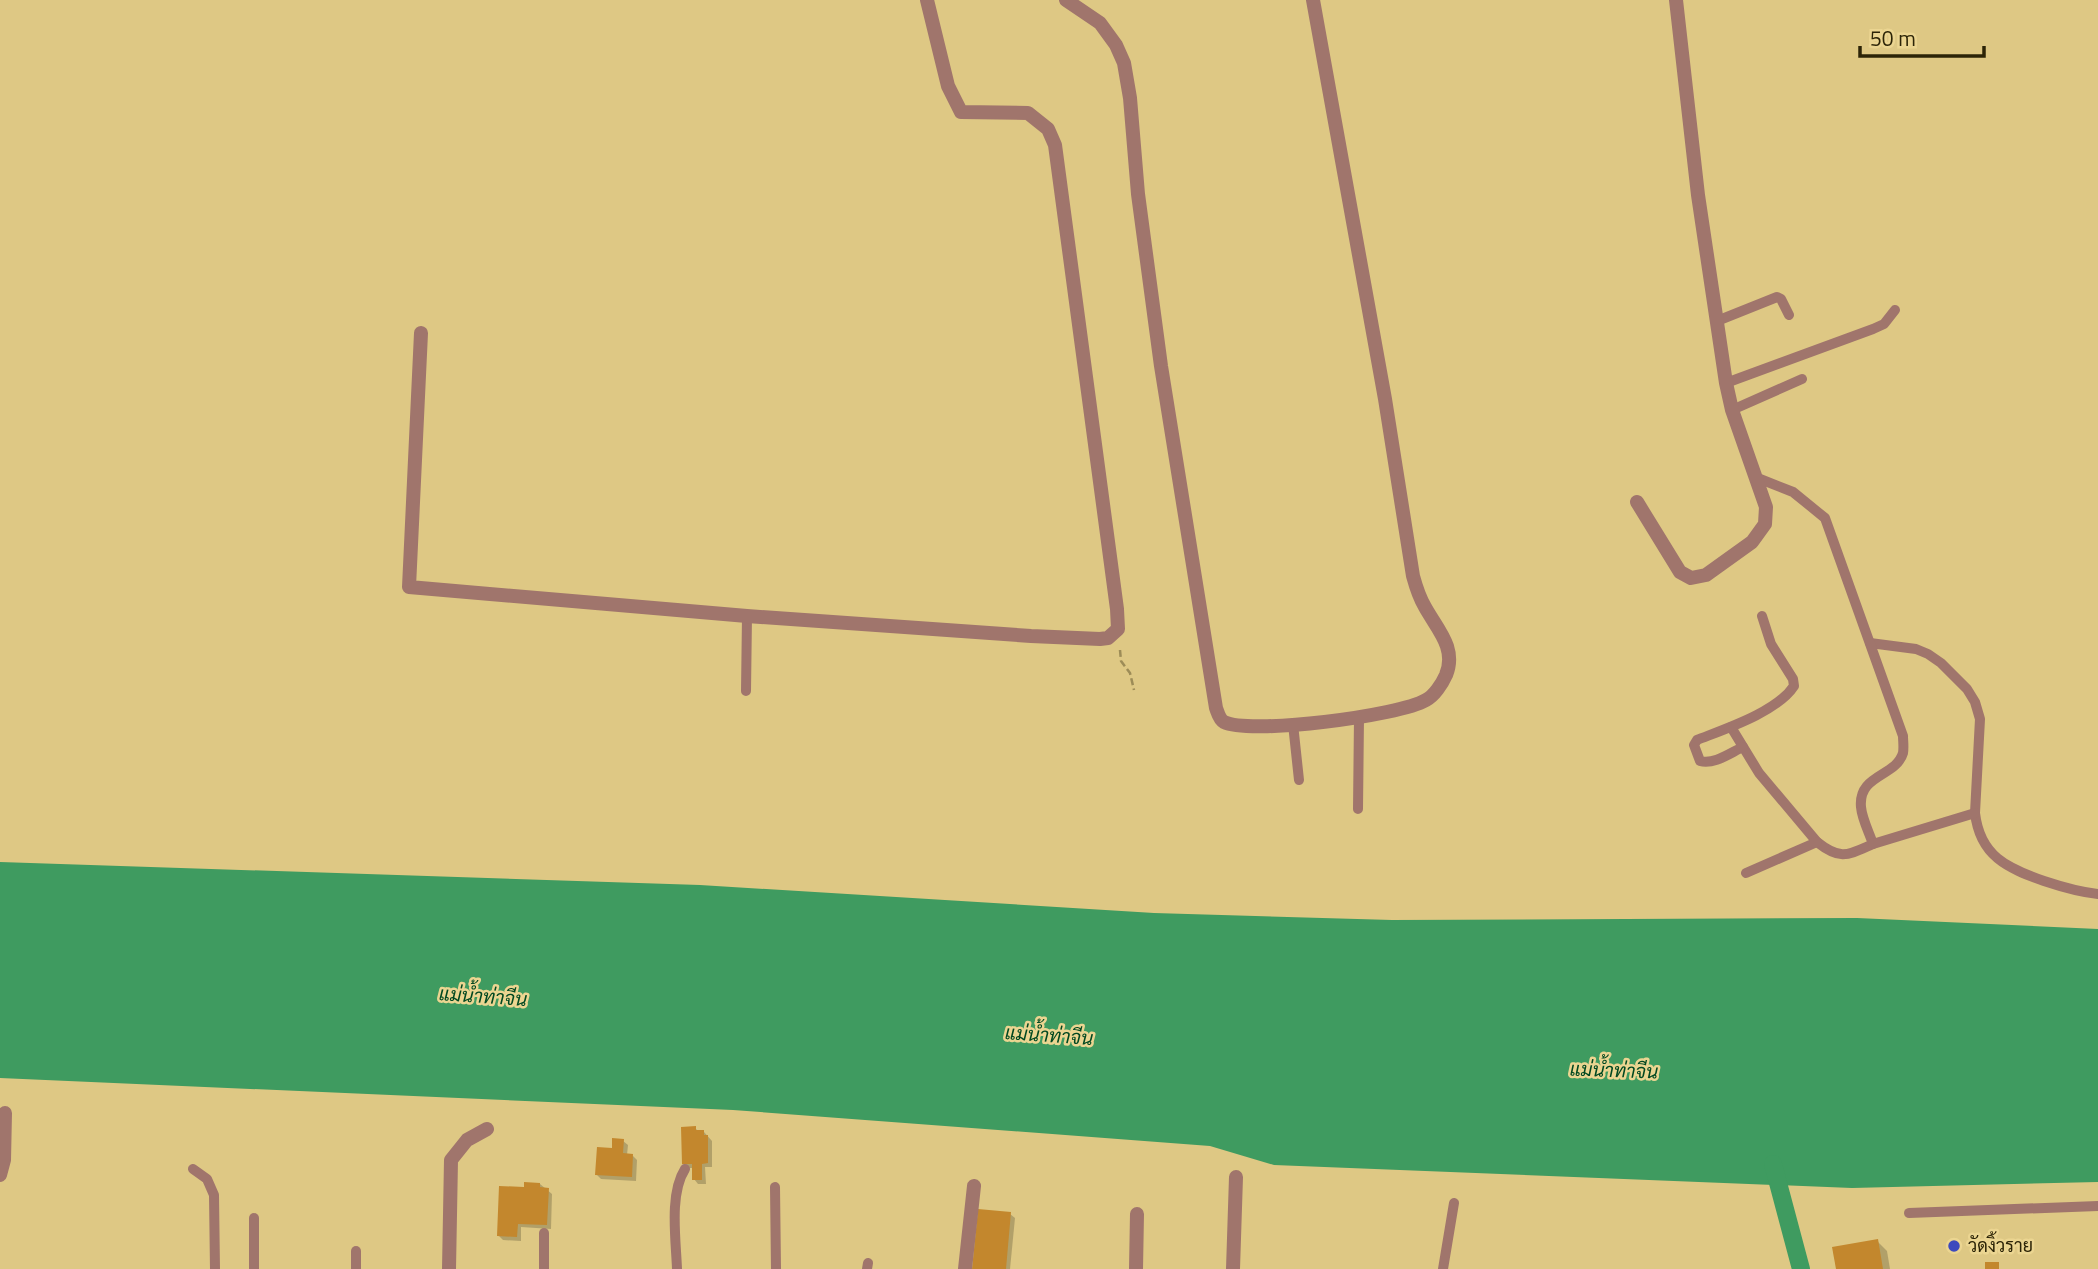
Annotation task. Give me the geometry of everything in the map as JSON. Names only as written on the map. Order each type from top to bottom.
[{"type":"street","points":[[421,333],[410,587],[747,616],[1108,638],[1118,629],[1055,145],[1048,129],[1028,113],[961,112],[947,86],[927,0]]},
{"type":"street","points":[[1066,0],[1100,23],[1116,45],[1124,63],[1161,366],[1216,708],[1224,722],[1250,726],[1354,719],[1411,707],[1429,699],[1446,676],[1449,653],[1443,635],[1419,596],[1413,576],[1385,399],[1313,0]]},
{"type":"street","points":[[1637,502],[1680,572],[1691,578],[1706,575],[1752,542],[1765,524],[1766,507],[1732,410],[1726,383],[1698,195],[1676,0]]},
{"type":"street","points":[[0,1175],[4,1160],[5,1113]]},
{"type":"street","points":[[449,1269],[451,1160],[467,1140],[487,1129]]},
{"type":"street","points":[[1233,1269],[1236,1177]]},
{"type":"street","points":[[965,1269],[974,1186]]},
{"type":"street","points":[[1136,1269],[1137,1214]]},
{"type":"lane","points":[[1717,321],[1777,297],[1781,299],[1789,315]]},
{"type":"lane","points":[[1726,383],[1873,329],[1884,324],[1895,310]]},
{"type":"lane","points":[[1732,410],[1801,379]]},
{"type":"lane","points":[[1754,477],[1793,492],[1825,518],[1903,736],[1903,751],[1899,761],[1865,786],[1861,797],[1860,808],[1873,844]]},
{"type":"lane","points":[[746,691],[747,616]]},
{"type":"lane","points":[[1743,747],[1706,763],[1700,761],[1695,749],[1697,740],[1731,727],[1773,704],[1790,693],[1794,686],[1793,679],[1771,644],[1762,616]]},
{"type":"lane","points":[[1870,643],[1916,649],[1928,654],[1958,680],[1975,702],[1980,719],[1975,813],[1981,838],[1996,857],[2012,870],[2060,887],[2098,894]]},
{"type":"lane","points":[[1354,719],[1358,809]]},
{"type":"lane","points":[[1293,724],[1299,780]]},
{"type":"lane","points":[[1731,727],[1769,787],[1829,851],[1847,855],[1873,844],[1975,813]]},
{"type":"lane","points":[[1746,873],[1818,842]]},
{"type":"lane","points":[[192,1169],[207,1179],[214,1195],[215,1269]]},
{"type":"lane","points":[[677,1269],[676,1196],[685,1169]]},
{"type":"lane","points":[[775,1186],[776,1269]]},
{"type":"lane","points":[[1443,1269],[1454,1203]]},
{"type":"lane","points":[[1909,1213],[2098,1206]]},
{"type":"lane","points":[[254,1217],[254,1269]]},
{"type":"lane","points":[[544,1233],[544,1269]]},
{"type":"lane","points":[[356,1251],[356,1269]]},
{"type":"path","points":[[1118,629],[1120,658],[1130,673],[1134,690]]},
{"type":"water","name":"แม่น้ำท่าจีน","points":[[0,862],[700,885],[1154,913],[1392,920],[1857,918],[2098,929],[2098,1182],[1852,1188],[1274,1165],[1210,1146],[733,1110],[0,1078]]},
{"type":"building","points":[[696,1126],[696,1130],[704,1130],[704,1135],[708,1135],[708,1163],[702,1164],[702,1180],[692,1180],[692,1164],[682,1164],[681,1127]]},
{"type":"building","points":[[612,1138],[624,1139],[623,1153],[633,1154],[632,1177],[595,1175],[597,1147],[612,1148]]},
{"type":"building","points":[[524,1182],[540,1183],[540,1187],[549,1188],[547,1225],[518,1224],[517,1237],[497,1236],[499,1186],[524,1187]]},
{"type":"building","points":[[978,1209],[1011,1212],[1006,1269],[972,1269]]},
{"type":"building","points":[[1878,1239],[1883,1269],[1836,1269],[1832,1247]]},
{"type":"building","points":[[1985,1262],[1999,1262],[1999,1269],[1985,1269]]},
{"type":"waterway","points":[[1773,1164],[1801,1269]]},
{"type":"place","name":"วัดงิ้วราย","points":[[1954,1246]]}]
